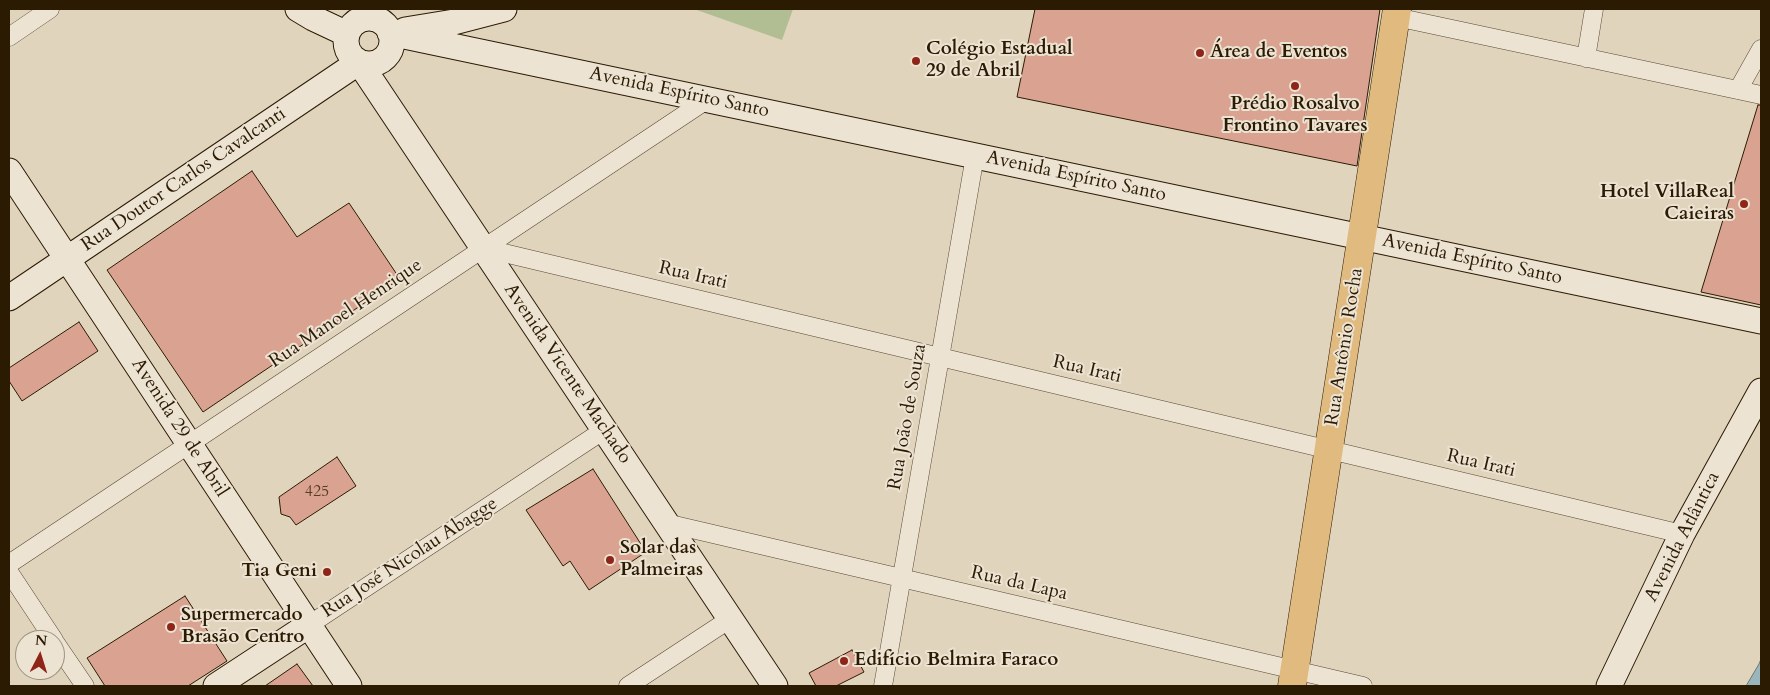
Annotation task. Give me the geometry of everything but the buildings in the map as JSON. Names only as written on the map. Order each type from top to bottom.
[{"type":"main road","points":[[298,9],[347,34]]},
{"type":"main road","points":[[390,33],[454,22],[504,9]]},
{"type":"main road","name":"Rua Antônio Rocha","points":[[1293,678],[1397,13]]},
{"type":"main road","points":[[368,18],[382,22],[390,33],[391,48],[382,60],[375,63],[359,62],[347,47],[347,34],[356,23],[368,18]]},
{"type":"main road","name":"Avenida Espírito Santo","points":[[390,33],[1761,320]]},
{"type":"main road","name":"Avenida Vicente Machado","points":[[359,62],[775,686]]},
{"type":"main road","name":"Rua Doutor Carlos Cavalcanti","points":[[9,298],[359,62]]},
{"type":"main road","name":"Avenida 29 de Abril","points":[[9,171],[350,686]]},
{"type":"main road","name":"Avenida Atlântica","points":[[1609,686],[1682,534],[1761,391]]},
{"type":"main road","name":"Rua José Nicolau Abagge","points":[[216,686],[309,625]]},
{"type":"street","points":[[9,37],[50,9]]},
{"type":"street","points":[[1586,58],[1594,9]]},
{"type":"street","points":[[1397,13],[1586,58],[1761,95]]},
{"type":"street","points":[[1738,90],[1761,49]]},
{"type":"street","name":"Rua Manoel Henrique","points":[[9,564],[708,99]]},
{"type":"street","name":"Rua João de Souza","points":[[883,686],[975,156]]},
{"type":"street","name":"Rua Irati","points":[[483,248],[1682,534]]},
{"type":"street","name":"Rua José Nicolau Abagge","points":[[309,625],[604,430]]},
{"type":"street","name":"Rua da Lapa","points":[[666,523],[902,578],[1293,678],[1363,686]]},
{"type":"street","points":[[9,572],[47,630]]},
{"type":"street","points":[[628,686],[730,619]]},
{"type":"street","points":[[65,657],[85,686]]},
{"type":"green space","points":[[694,9],[793,9],[782,40]]},
{"type":"water","points":[[1761,659],[1761,686],[1746,686],[1759,664]]},
{"type":"place","name":"Área de Eventos","points":[[1200,53]]},
{"type":"place","name":"Colégio Estadual 29 de Abril","points":[[916,61]]},
{"type":"place","name":"Prédio Rosalvo Frontino Tavares","points":[[1295,86]]},
{"type":"place","name":"Hotel VillaReal Caieiras","points":[[1744,204]]},
{"type":"place","name":"Solar das Palmeiras","points":[[610,560]]},
{"type":"place","name":"Tia Geni","points":[[327,572]]},
{"type":"place","name":"Supermercado Brasão Centro","points":[[171,627]]},
{"type":"place","name":"Edifício Belmira Faraco","points":[[844,661]]}]
